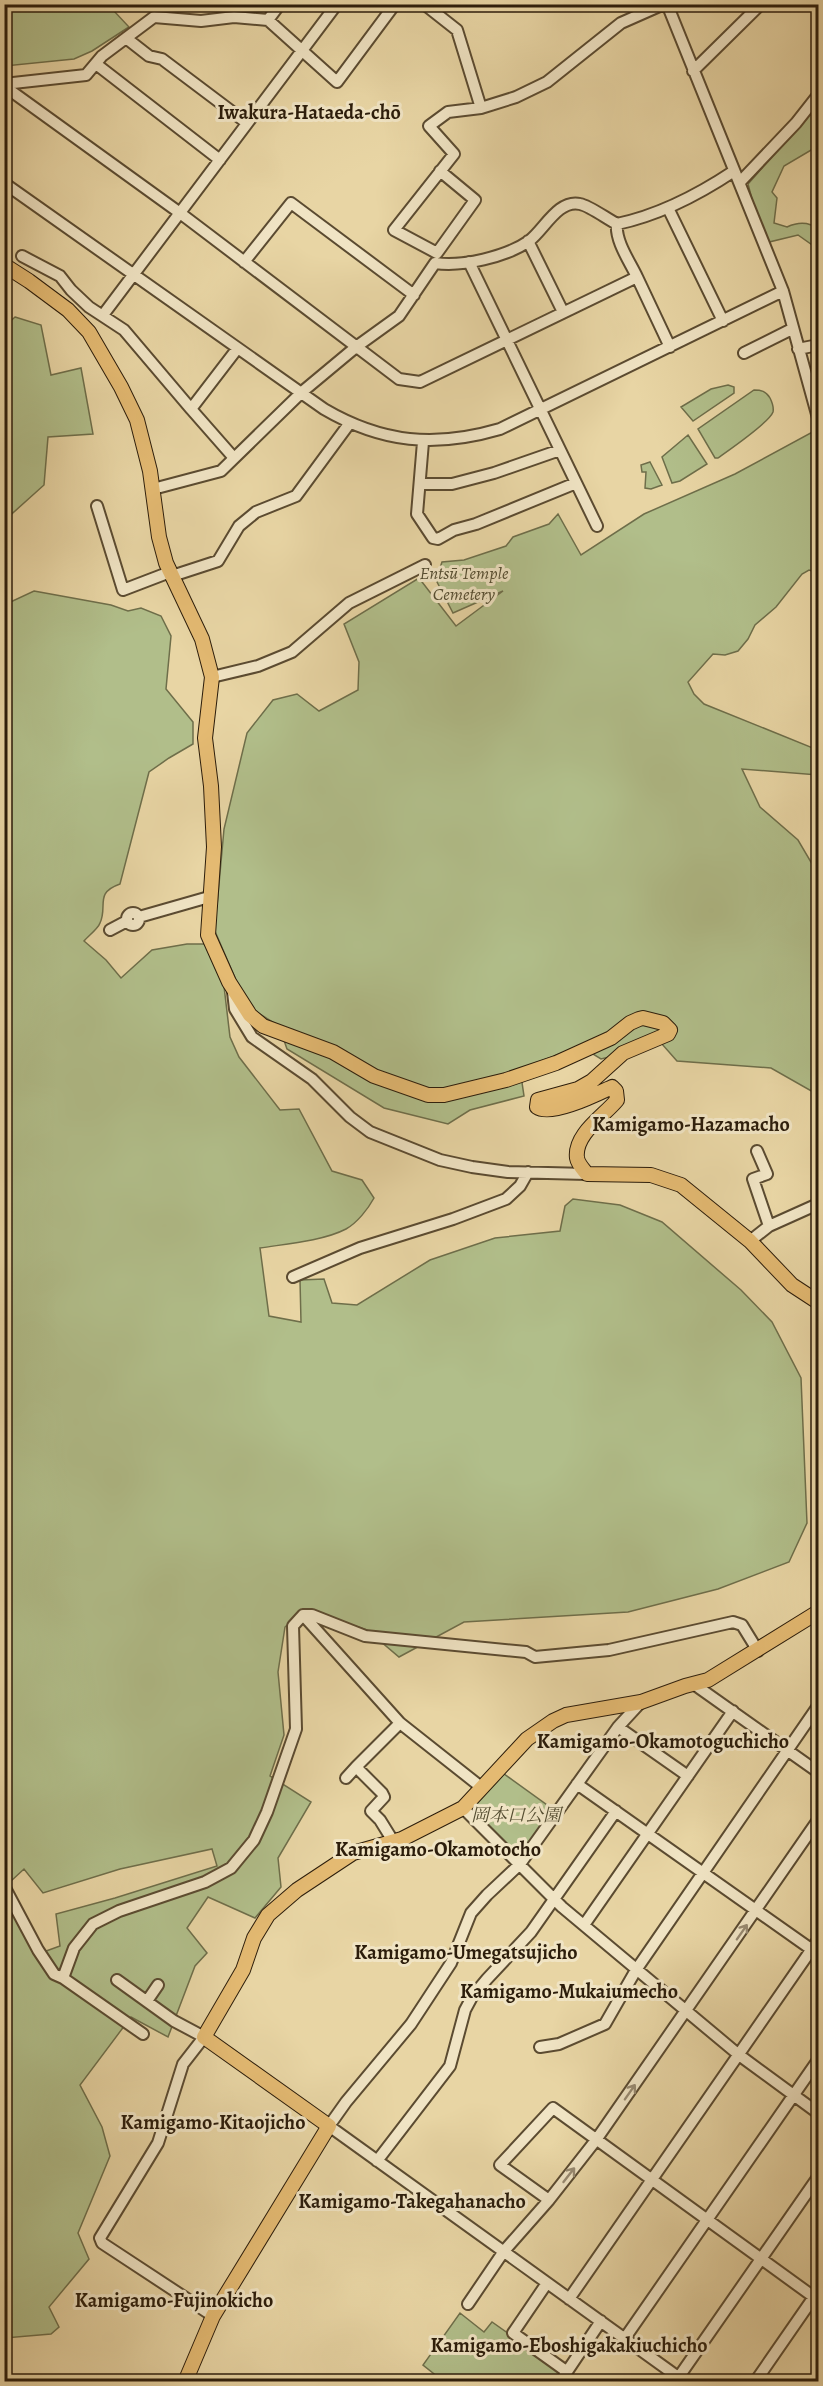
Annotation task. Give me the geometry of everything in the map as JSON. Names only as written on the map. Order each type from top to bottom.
[{"type":"main road","points":[[4,265],[68,310],[89,332],[122,387],[137,420],[153,489],[159,537],[171,574],[202,639],[212,677],[205,738],[212,786],[214,847],[208,935],[233,988],[250,1015],[263,1026],[333,1052],[374,1076],[428,1095],[444,1095],[506,1080],[556,1063],[611,1038],[639,1019],[644,1018],[663,1023],[670,1030],[662,1038],[623,1053],[592,1081],[578,1089],[536,1102],[540,1109],[546,1110],[587,1099],[612,1087],[616,1090],[617,1100],[592,1124],[576,1157],[587,1174],[651,1175],[681,1185],[750,1241],[792,1285],[819,1302]]},
{"type":"main road","points":[[187,2381],[213,2316],[329,2126],[204,2037],[243,1970],[254,1938],[268,1916],[297,1890],[353,1853],[402,1839],[463,1808],[527,1739],[553,1721],[566,1715],[641,1702],[708,1680],[819,1612]]},
{"type":"street","points":[[268,20],[280,4]]},
{"type":"street","points":[[103,315],[337,4]]},
{"type":"street","points":[[4,85],[86,75],[102,56],[154,17],[201,21],[234,17],[268,20],[337,82],[395,4]]},
{"type":"street","points":[[423,4],[457,30],[481,108]]},
{"type":"street","points":[[734,171],[697,195],[641,219],[617,224],[580,204],[567,206],[559,210],[528,241],[500,254],[469,262],[450,265],[394,230],[454,154],[429,126],[448,112],[481,108],[516,97],[547,82],[621,23],[666,4],[783,291],[819,418]]},
{"type":"street","points":[[693,72],[761,4]]},
{"type":"street","points":[[126,38],[149,56],[162,59],[248,123]]},
{"type":"street","points":[[96,64],[220,160]]},
{"type":"street","points":[[4,85],[180,213],[399,379],[420,382],[637,277]]},
{"type":"street","points":[[740,182],[819,95]]},
{"type":"street","points":[[153,489],[221,471],[302,392],[356,347],[399,316],[475,200],[440,171]]},
{"type":"street","points":[[4,183],[237,349],[350,424],[390,437],[423,442],[482,435],[500,429],[783,291]]},
{"type":"street","points":[[244,262],[291,202],[414,295]]},
{"type":"street","points":[[668,208],[723,321]]},
{"type":"street","points":[[617,224],[616,231],[620,241],[670,347]]},
{"type":"street","points":[[528,241],[563,312]]},
{"type":"street","points":[[22,256],[60,276],[77,296],[124,330],[234,458]]},
{"type":"street","points":[[469,262],[597,526]]},
{"type":"street","points":[[744,353],[792,329]]},
{"type":"street","points":[[798,349],[819,345]]},
{"type":"street","points":[[191,409],[237,349]]},
{"type":"street","points":[[97,506],[123,590],[218,561],[239,526],[256,512],[296,496],[350,424]]},
{"type":"street","points":[[423,442],[417,514],[433,538],[438,539],[454,530],[476,525],[576,483]]},
{"type":"street","points":[[420,484],[452,484],[494,473],[560,450]]},
{"type":"street","points":[[212,677],[258,666],[292,652],[350,603],[425,565]]},
{"type":"street","points":[[110,930],[127,921],[131,913],[139,917],[209,897]]},
{"type":"street","points":[[233,988],[236,1009],[252,1037],[312,1079],[350,1118],[370,1132],[440,1160],[472,1167],[587,1174]]},
{"type":"street","points":[[757,1151],[767,1174],[753,1179],[769,1226]]},
{"type":"street","points":[[293,1278],[360,1248],[453,1219],[506,1198],[520,1186],[528,1172]]},
{"type":"street","points":[[750,1241],[769,1226],[819,1204]]},
{"type":"street","points":[[63,1978],[74,1948],[93,1924],[119,1911],[205,1882],[231,1868],[254,1840],[287,1761],[296,1729],[292,1626],[303,1615],[312,1615],[365,1636],[526,1652],[535,1657],[609,1650],[733,1622],[741,1625],[758,1651]]},
{"type":"street","points":[[303,1615],[400,1723],[481,1787]]},
{"type":"street","points":[[695,1685],[819,1772]]},
{"type":"street","points":[[641,1702],[618,1727],[520,1864],[471,1913],[451,1963],[411,2025],[346,2102],[329,2126],[602,2321],[680,2380],[819,2177]]},
{"type":"street","points":[[540,2047],[560,2044],[604,2025],[636,1970],[819,1706]]},
{"type":"street","points":[[584,1925],[733,1711]]},
{"type":"street","points":[[346,1778],[400,1723]]},
{"type":"street","points":[[618,1727],[688,1776]]},
{"type":"street","points":[[356,1767],[382,1793],[384,1797],[371,1810],[393,1841]]},
{"type":"street","points":[[577,1784],[815,1952]]},
{"type":"street","points":[[463,1808],[554,1899],[636,1970],[739,2055],[819,2114]]},
{"type":"street","points":[[377,2161],[450,2067],[465,2010],[472,1997],[531,1932],[616,1811]]},
{"type":"street","points":[[468,2304],[504,2251],[549,2200],[596,2140],[819,1820]]},
{"type":"street","points":[[4,1886],[38,1950],[54,1974],[143,2034]]},
{"type":"street","points":[[569,2299],[739,2055],[815,1952],[819,1940]]},
{"type":"street","points":[[117,1980],[174,2020],[204,2037],[183,2064],[158,2143],[100,2238],[102,2243],[213,2316]]},
{"type":"street","points":[[147,2001],[158,1985]]},
{"type":"street","points":[[625,2338],[818,2060]]},
{"type":"street","points":[[549,2200],[500,2165],[553,2108],[707,2220],[817,2296],[755,2382]]},
{"type":"street","points":[[547,2283],[513,2334],[564,2378],[602,2321]]},
{"type":"green space","points":[[5,5],[112,5],[113,10],[129,27],[92,51],[74,59],[5,66]]},
{"type":"green space","points":[[818,114],[818,146],[784,166],[772,192],[777,198],[774,223],[787,227],[803,223],[814,226],[818,229],[818,249],[798,235],[769,242],[748,184],[809,115]]},
{"type":"green space","points":[[15,317],[41,325],[51,375],[81,368],[93,434],[48,437],[44,485],[5,520],[5,326]]},
{"type":"green space","points":[[728,385],[734,387],[734,393],[693,421],[681,407],[711,389]]},
{"type":"green space","points":[[754,390],[763,391],[768,396],[773,405],[773,412],[748,436],[715,458],[698,429]]},
{"type":"green space","name":"Entsū Temple Cemetery","points":[[818,429],[818,573],[809,570],[802,574],[776,607],[755,625],[748,639],[738,651],[725,655],[713,654],[688,682],[694,694],[704,704],[813,748],[818,754],[818,775],[742,769],[760,807],[798,840],[818,874],[818,1107],[815,1093],[771,1068],[677,1061],[662,1044],[601,1059],[580,1046],[520,1069],[524,1096],[470,1110],[448,1124],[384,1108],[287,1049],[279,1026],[255,1011],[242,994],[211,922],[217,906],[224,829],[247,733],[273,700],[297,694],[319,711],[358,690],[359,662],[344,624],[419,578],[456,626],[503,591],[453,613],[436,580],[442,562],[464,560],[506,546],[513,537],[549,524],[558,514],[581,555],[644,514],[735,474]]},
{"type":"green space","points":[[688,435],[707,464],[680,481],[672,483],[662,457]]},
{"type":"green space","points":[[650,462],[662,485],[651,489],[645,488],[646,472],[642,472],[641,465]]},
{"type":"green space","points":[[34,591],[111,605],[128,611],[141,608],[161,616],[171,636],[166,689],[193,722],[193,744],[149,772],[120,884],[104,896],[100,923],[84,941],[106,960],[121,978],[152,950],[187,944],[209,944],[221,961],[230,1037],[239,1057],[280,1110],[299,1109],[332,1171],[362,1180],[374,1198],[354,1223],[337,1233],[304,1242],[260,1248],[269,1316],[301,1322],[300,1280],[324,1279],[332,1303],[357,1305],[430,1260],[495,1238],[560,1231],[565,1206],[573,1199],[620,1205],[662,1222],[741,1290],[772,1322],[801,1378],[807,1523],[789,1562],[718,1589],[628,1612],[464,1622],[399,1657],[367,1630],[304,1609],[285,1627],[278,1672],[284,1735],[270,1776],[311,1802],[278,1858],[281,1887],[255,1918],[208,1897],[187,1928],[207,1953],[195,1966],[168,2037],[131,2017],[80,2085],[102,2127],[110,2156],[78,2233],[89,2259],[49,2307],[59,2327],[51,2334],[5,2338],[4,605]],"holes":[[[212,1849],[217,1866],[56,1914],[60,1946],[35,1955],[8,1900],[11,1881],[24,1869],[43,1893],[120,1869]]]},
{"type":"green space","name":"岡本口公園","points":[[500,1771],[554,1810],[523,1853],[517,1855],[468,1806]]},
{"type":"green space","points":[[460,2313],[484,2332],[492,2322],[559,2369],[561,2374],[557,2381],[443,2381],[423,2365]]},
{"type":"district","name":"Iwakura-Hataeda-chō","points":[[309,112]]},
{"type":"district","name":"Kamigamo-Hazamacho","points":[[691,1124]]},
{"type":"district","name":"Kamigamo-Okamotoguchicho","points":[[663,1741]]},
{"type":"district","name":"Kamigamo-Okamotocho","points":[[438,1849]]},
{"type":"district","name":"Kamigamo-Umegatsujicho","points":[[466,1952]]},
{"type":"district","name":"Kamigamo-Mukaiumecho","points":[[569,1991]]},
{"type":"district","name":"Kamigamo-Kitaojicho","points":[[213,2122]]},
{"type":"district","name":"Kamigamo-Takegahanacho","points":[[412,2201]]},
{"type":"district","name":"Kamigamo-Fujinokicho","points":[[174,2300]]},
{"type":"district","name":"Kamigamo-Eboshigakakiuchicho","points":[[569,2345]]}]
